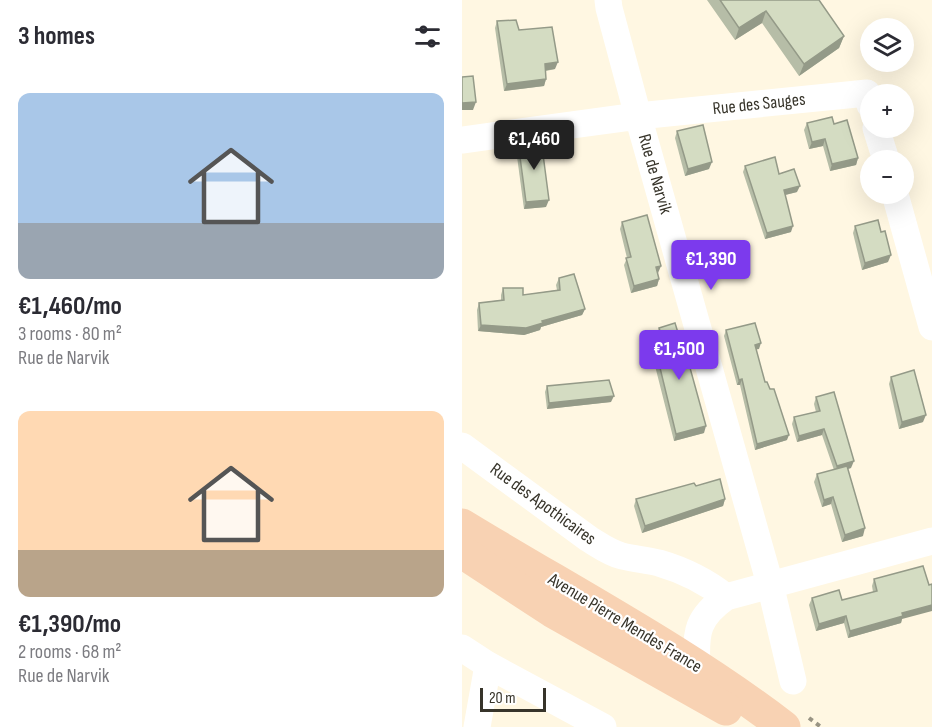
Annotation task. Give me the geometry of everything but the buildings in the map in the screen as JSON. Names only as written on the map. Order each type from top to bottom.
[{"type":"main road","name":"Avenue Pierre Mendes France","points":[[462,525],[697,665],[784,727]]},
{"type":"main road","name":"Avenue Pierre Mendes France","points":[[462,552],[552,611],[710,699],[753,727]]},
{"type":"street","points":[[608,0],[638,116]]},
{"type":"street","name":"Rue des Sauges","points":[[638,116],[860,94]]},
{"type":"street","name":"Rue de Narvik","points":[[462,140],[638,116],[770,584],[793,681]]},
{"type":"street","points":[[898,204],[932,327]]},
{"type":"street","name":"Rue des Apothicaires","points":[[462,446],[604,549],[622,556],[641,558],[676,568],[710,585],[726,597]]},
{"type":"street","points":[[697,665],[695,642],[703,620],[710,609],[726,597],[932,541]]},
{"type":"street","points":[[462,648],[488,665],[603,727]]},
{"type":"street","points":[[477,727],[488,665]]}]
